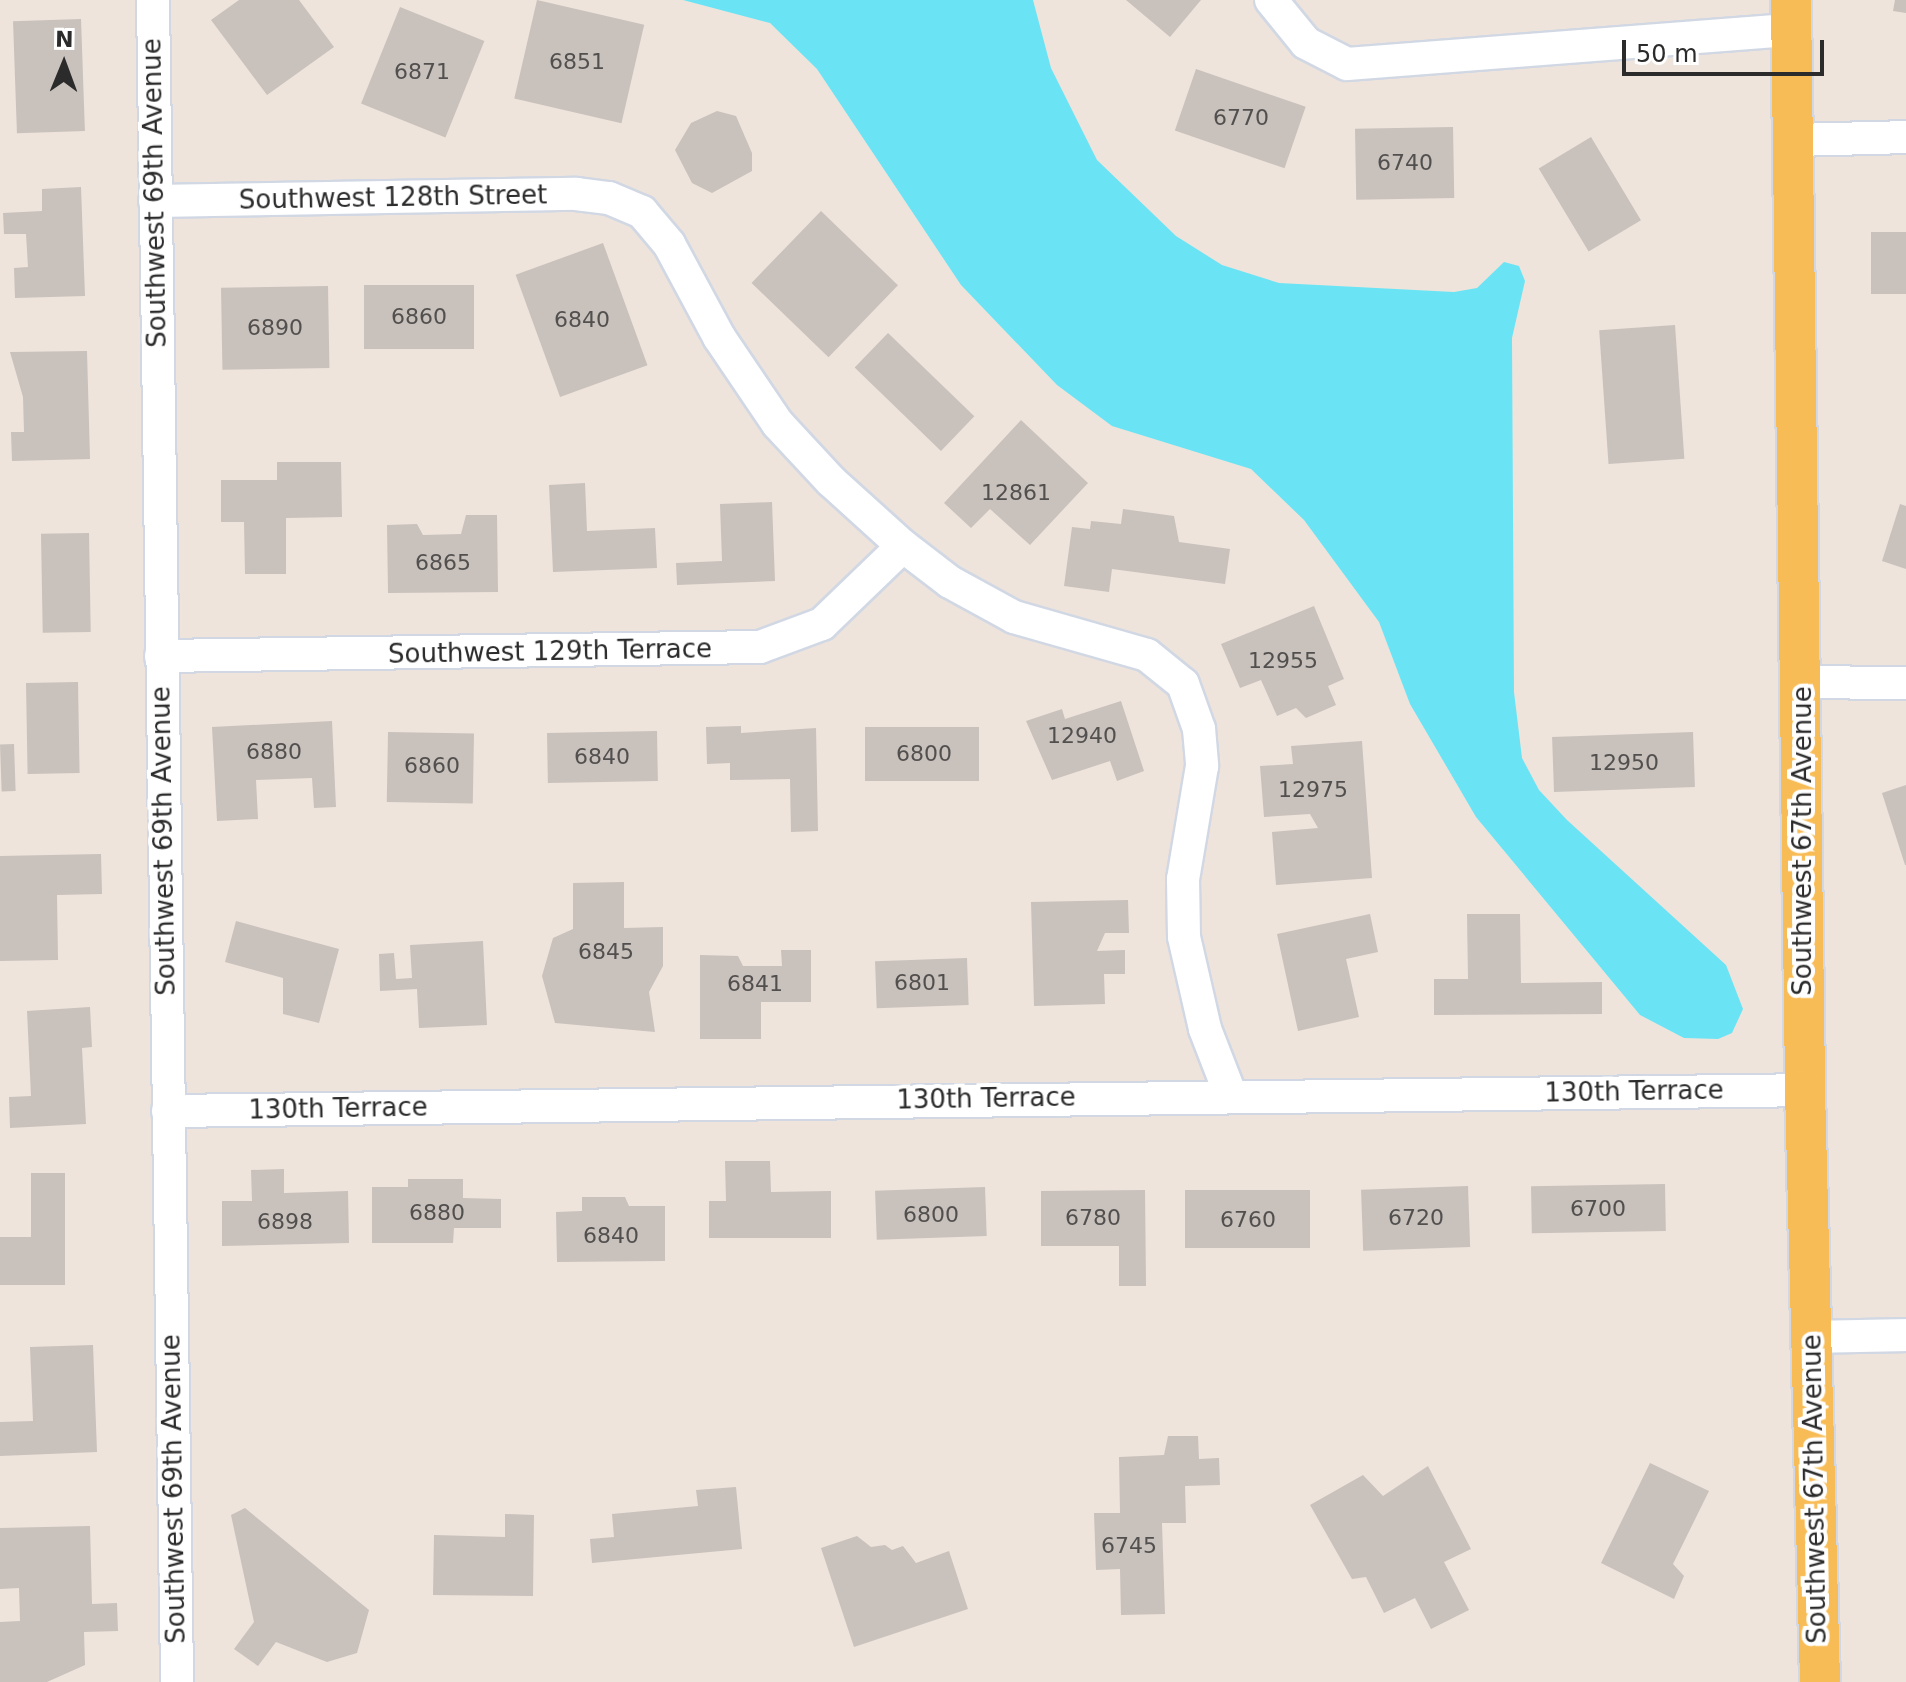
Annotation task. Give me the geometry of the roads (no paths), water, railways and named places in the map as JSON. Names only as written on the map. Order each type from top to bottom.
[{"type":"main road","name":"Southwest 67th Avenue","points":[[1792,15],[1805,1090],[1820,1682]]},
{"type":"street","name":"Southwest 69th Avenue","points":[[153,0],[177,1682]]},
{"type":"street","points":[[1271,0],[1306,43],[1347,64],[1792,15]]},
{"type":"street","points":[[1795,140],[1906,137]]},
{"type":"street","name":"Southwest 128th Street","points":[[155,201],[576,194],[630,205],[669,244],[719,337],[778,424],[903,546]]},
{"type":"street","points":[[903,546],[950,582],[1014,617],[1147,655],[1190,694],[1202,766],[1183,879],[1184,937],[1205,1029],[1231,1096]]},
{"type":"street","name":"Southwest 129th Terrace","points":[[161,656],[760,647],[822,624],[903,546]]},
{"type":"street","points":[[1802,682],[1906,683]]},
{"type":"street","name":"130th Terrace","points":[[168,1111],[1805,1090]]},
{"type":"street","points":[[1812,1337],[1906,1335]]},
{"type":"water","points":[[683,0],[1033,0],[1051,68],[1097,160],[1176,236],[1222,265],[1279,283],[1454,292],[1477,288],[1504,262],[1519,266],[1525,281],[1512,338],[1514,692],[1522,758],[1539,790],[1567,820],[1726,965],[1743,1009],[1732,1033],[1718,1039],[1684,1038],[1640,1015],[1476,817],[1410,704],[1379,622],[1304,520],[1251,469],[1112,426],[1057,385],[961,285],[817,69],[770,23]]}]
